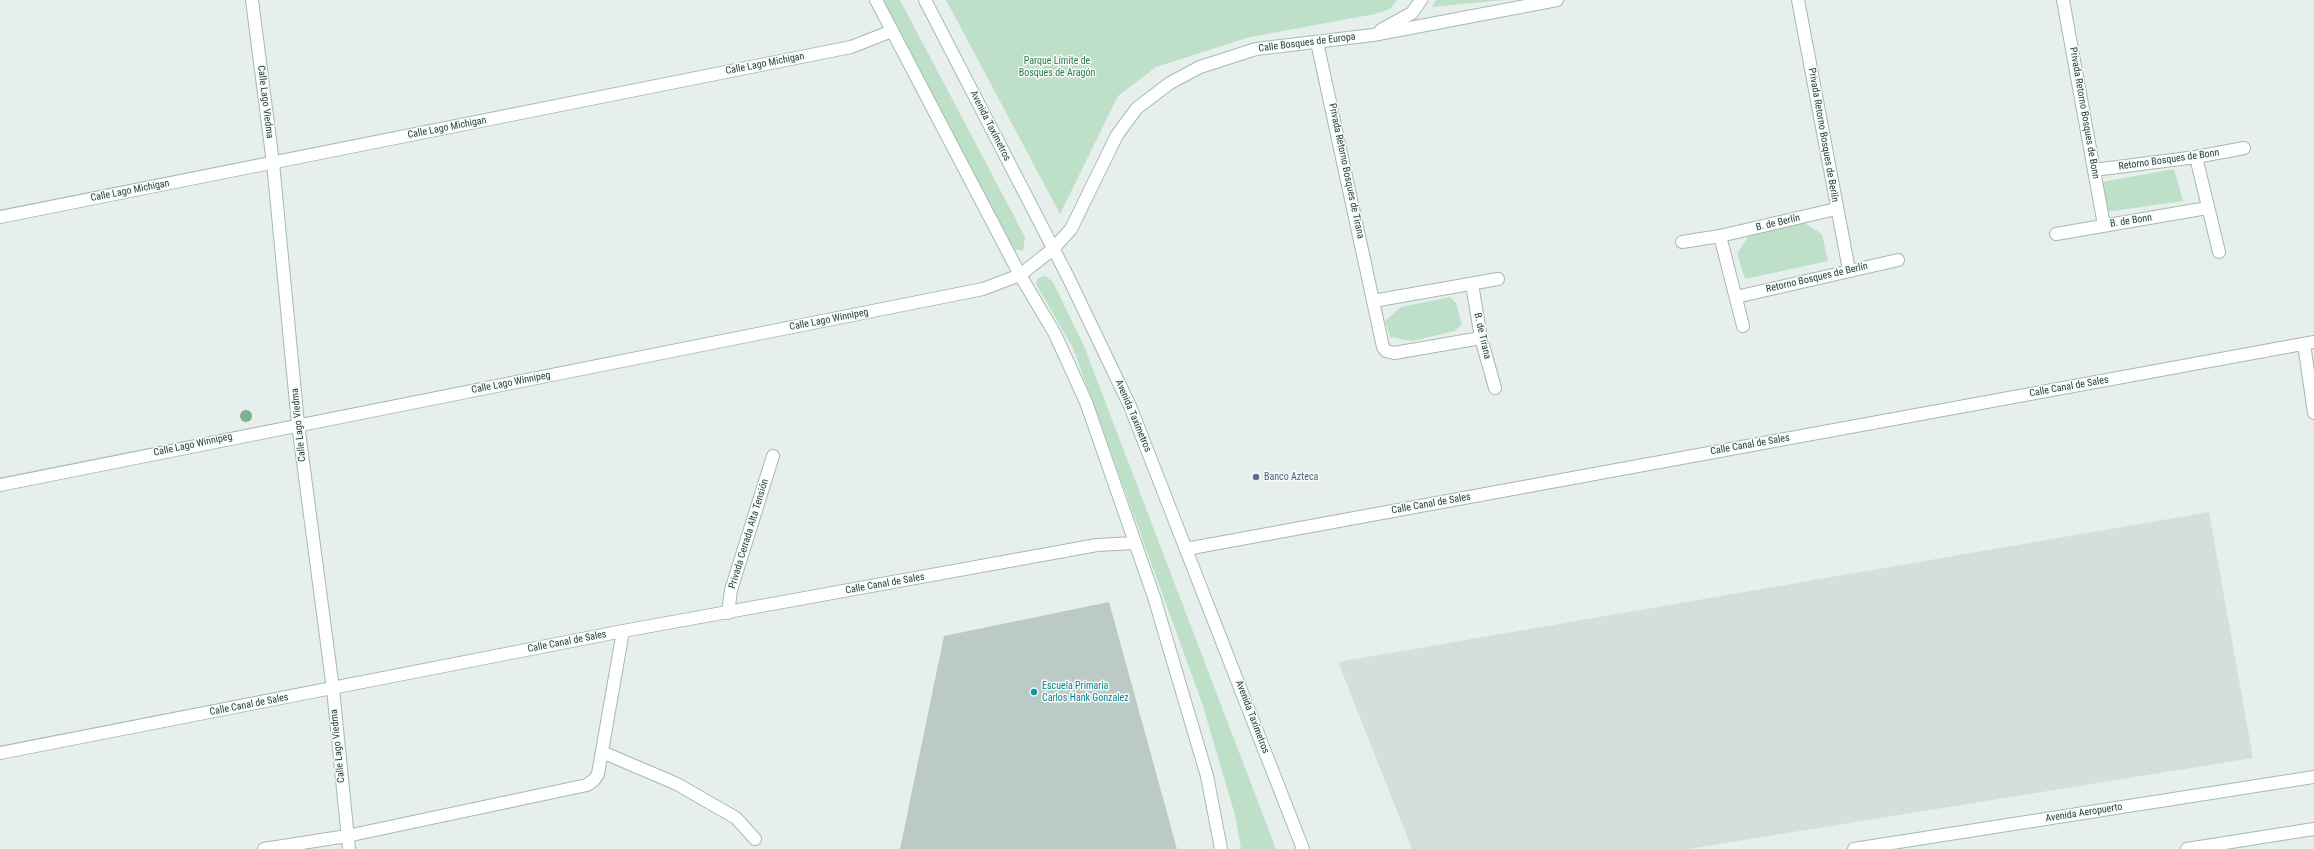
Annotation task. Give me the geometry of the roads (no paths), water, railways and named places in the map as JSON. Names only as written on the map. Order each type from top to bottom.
[{"type":"street","name":"Calle Lago Viedma","points":[[252,0],[273,163],[298,424],[333,689],[349,849]]},
{"type":"street","points":[[876,0],[1020,274],[1055,334],[1086,402],[1154,596],[1207,776],[1222,849]]},
{"type":"street","name":"Avenida Taxímetros","points":[[925,0],[1053,249],[1130,406],[1303,849]]},
{"type":"street","points":[[1374,35],[1412,13],[1421,0]]},
{"type":"street","name":"Calle Bosques de Europa","points":[[1020,274],[1053,249],[1071,229],[1117,136],[1137,108],[1170,83],[1200,67],[1256,49],[1374,35],[1557,0]]},
{"type":"street","name":"Privada Retorno Bosques de Berlín","points":[[1798,0],[1836,209],[1849,270]]},
{"type":"street","name":"Privada Retorno Bosques de Bonn","points":[[2063,0],[2104,225]]},
{"type":"street","name":"Calle Lago Michigan","points":[[0,217],[851,47],[892,31]]},
{"type":"street","name":"Privada Retorno Bosques de Tirana","points":[[1318,42],[1381,342],[1386,351],[1394,352],[1482,338]]},
{"type":"street","name":"Retorno Bosques de Bonn","points":[[2094,170],[2196,157],[2244,148]]},
{"type":"street","points":[[2196,157],[2207,208],[2220,252]]},
{"type":"street","name":"B. de Bonn","points":[[2056,234],[2207,208]]},
{"type":"street","name":"B. de Berlín","points":[[1682,242],[1720,236],[1836,209]]},
{"type":"street","points":[[1720,236],[1743,326]]},
{"type":"street","name":"Retorno Bosques de Berlín","points":[[1736,297],[1898,260]]},
{"type":"street","name":"Calle Lago Winnipeg","points":[[0,485],[298,424],[983,289],[1020,274]]},
{"type":"street","points":[[1373,301],[1498,279]]},
{"type":"street","name":"B. de Tirana","points":[[1472,284],[1482,338],[1495,388]]},
{"type":"street","points":[[2309,343],[2314,413]]},
{"type":"street","name":"Calle Canal de Sales","points":[[1186,549],[2309,343]]},
{"type":"street","name":"Privada Cerrada Alta Tensión","points":[[728,613],[731,590],[773,456]]},
{"type":"street","name":"Calle Canal de Sales","points":[[0,753],[623,631],[1097,545],[1135,543]]},
{"type":"street","points":[[264,849],[347,836],[580,786],[594,780],[598,774],[623,631]]},
{"type":"street","points":[[602,752],[677,784],[736,818],[755,839]]},
{"type":"street","name":"Avenida Aeropuerto","points":[[1854,849],[2314,777]]},
{"type":"street","points":[[2187,849],[2314,829]]},
{"type":"place","name":"Banco Azteca","points":[[1256,477]]},
{"type":"place","name":"Escuela Primaria Carlos Hank Gonzalez","points":[[1034,692]]},
{"type":"park label","name":"Parque Límite de Bosques de Aragón","points":[[1057,66]]}]
